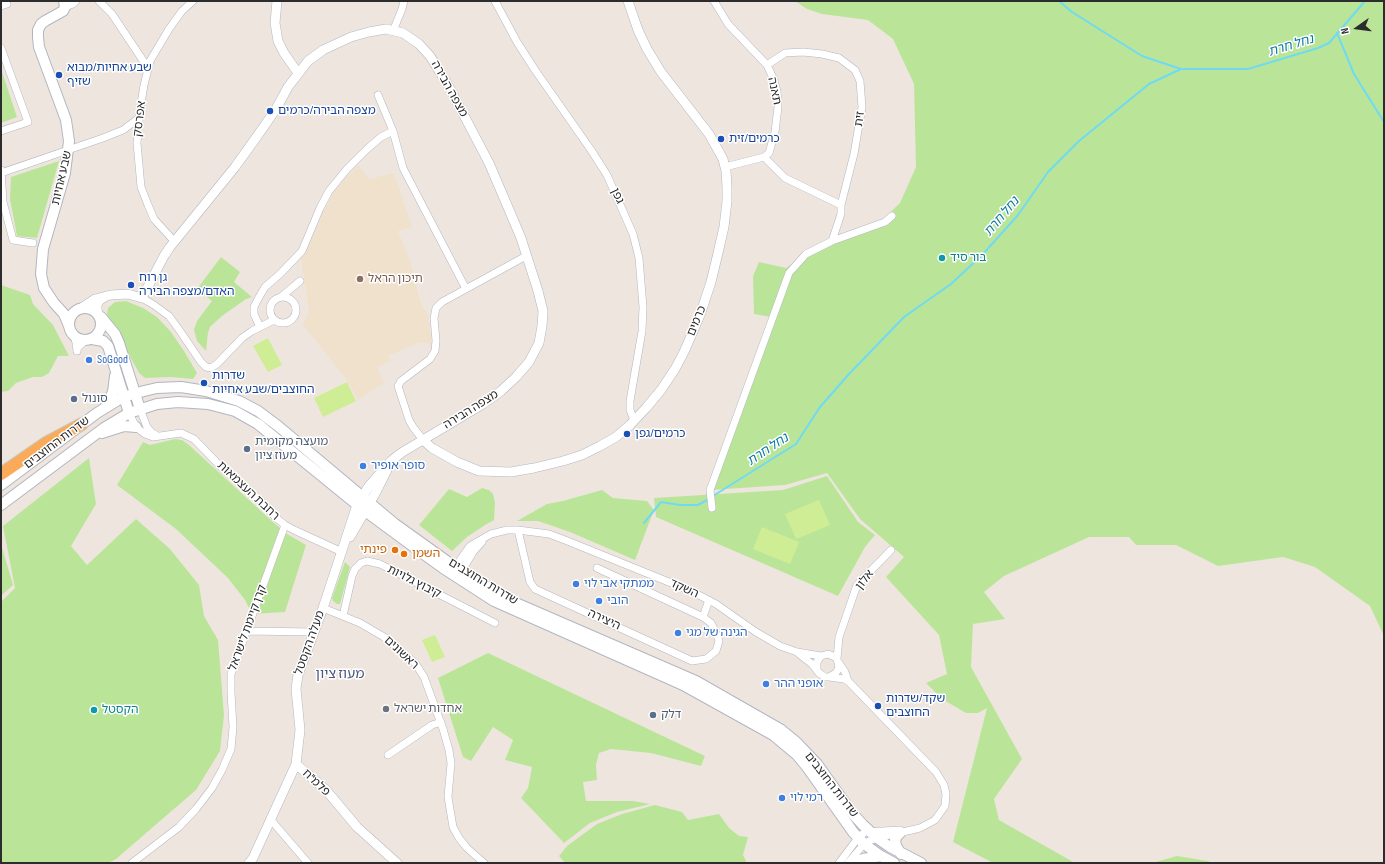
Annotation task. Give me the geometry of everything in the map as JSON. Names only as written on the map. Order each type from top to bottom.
[{"type":"highway","points":[[1,474],[46,443],[82,424]]},
{"type":"main road","name":"שבע אחיות","points":[[65,4],[63,11],[41,24],[38,30],[39,47],[66,120],[69,141],[65,173],[43,249],[41,262],[42,283],[50,298],[64,314],[72,331]]},
{"type":"main road","points":[[50,298],[63,306],[94,309],[99,315],[117,339],[140,409]]},
{"type":"main road","points":[[81,308],[76,310],[70,317],[72,331],[79,339],[98,339],[106,343],[110,350],[129,413]]},
{"type":"main road","points":[[89,339],[96,336],[101,330],[102,321],[99,315]]},
{"type":"main road","points":[[104,409],[113,392],[115,368]]},
{"type":"main road","points":[[129,373],[140,383],[157,388]]},
{"type":"main road","name":"שדרות החוצבים","points":[[1,485],[82,424],[123,397],[157,388],[181,387],[195,388],[226,396],[252,407],[278,426],[363,504]]},
{"type":"main road","name":"שדרות החוצבים","points":[[1,505],[110,423],[129,413],[165,403],[188,402],[215,405],[242,414],[258,424],[363,504],[395,524],[494,601],[683,685],[773,735],[797,755],[807,767],[861,841],[881,856],[894,863]]},
{"type":"main road","points":[[92,436],[124,426],[136,427]]},
{"type":"main road","name":"שדרות החוצבים","points":[[457,571],[509,600],[696,682],[780,729],[796,742],[817,764],[852,813],[873,834],[901,854],[921,863]]},
{"type":"main road","points":[[900,833],[895,840],[896,846],[901,854]]},
{"type":"main road","points":[[849,863],[881,856]]},
{"type":"street","points":[[65,4],[73,4],[76,1]]},
{"type":"street","points":[[99,1],[112,14],[148,68]]},
{"type":"street","name":"אפרסק","points":[[174,241],[154,219],[141,187],[137,143],[144,85],[150,61],[162,40],[182,11],[193,1]]},
{"type":"street","points":[[277,1],[275,23],[278,41],[284,53],[298,73]]},
{"type":"street","points":[[393,31],[404,1]]},
{"type":"street","name":"גפן","points":[[495,1],[517,42],[591,150],[606,175],[633,234],[639,258],[643,307],[642,332],[630,401],[630,410],[634,420]]},
{"type":"street","name":"כרמים","points":[[423,440],[432,448],[457,462],[479,471],[511,472],[563,461],[582,454],[616,437],[646,408],[661,390],[675,369],[700,315],[711,282],[724,227],[727,194],[725,168],[718,148],[709,134],[661,72],[647,49],[638,30],[628,1]]},
{"type":"street","name":"תאנה","points":[[714,1],[728,24],[767,65],[774,78],[778,107],[776,132],[769,153],[764,157]]},
{"type":"street","name":"מצפה הבירה","points":[[142,298],[164,256],[174,241],[258,135],[298,73],[308,61],[335,43],[369,32],[386,29],[403,33],[419,44],[430,56],[448,86],[489,163],[521,238],[543,311],[542,326],[539,343],[529,362],[516,377],[501,391],[483,404],[401,453],[391,461],[363,504]]},
{"type":"street","points":[[1,48],[28,122],[1,131]]},
{"type":"street","name":"זית","points":[[767,65],[785,53],[803,52],[822,54],[839,58],[855,70],[860,81],[862,107],[854,154],[841,205],[841,214],[832,241]]},
{"type":"street","points":[[378,95],[388,115],[403,168],[466,289]]},
{"type":"street","points":[[33,243],[13,240],[3,202],[1,172],[69,150],[123,130],[139,118]]},
{"type":"street","points":[[260,327],[254,314],[254,307],[258,299],[265,287],[302,251],[320,208],[330,191],[347,169],[367,149],[382,137],[393,131]]},
{"type":"street","points":[[725,168],[764,157],[785,178],[841,205]]},
{"type":"street","points":[[712,508],[710,490],[789,273],[806,254],[832,241],[885,222],[892,216]]},
{"type":"street","points":[[423,440],[409,420],[398,386],[401,380],[430,358],[435,351],[436,341],[434,318],[436,308],[442,302],[526,256]]},
{"type":"street","points":[[281,297],[286,297],[293,301],[296,305],[296,314],[294,318],[287,323],[278,323],[274,320],[270,312],[270,306],[273,301],[281,297],[300,282]]},
{"type":"street","points":[[81,308],[95,299],[111,295],[128,294],[142,298],[154,304],[169,316],[201,362],[206,367],[211,368],[217,364],[242,338],[274,320]]},
{"type":"street","points":[[99,315],[97,304],[100,300],[111,295]]},
{"type":"street","points":[[140,409],[150,431],[158,436]]},
{"type":"street","points":[[129,413],[136,427]]},
{"type":"street","name":"רחבת העצמאות","points":[[136,427],[145,434],[153,437],[181,433],[194,439],[224,470],[260,500],[275,517],[285,525],[342,550]]},
{"type":"street","name":"מעלה הקסטל","points":[[296,764],[300,730],[296,689],[298,675],[323,608],[342,550],[363,504]]},
{"type":"street","name":"קרן קיימת לישראל","points":[[132,863],[179,827],[192,814],[212,788],[222,770],[231,749],[233,727],[230,692],[231,674],[285,525]]},
{"type":"street","points":[[457,571],[470,546],[481,538],[508,530],[518,530]]},
{"type":"street","name":"השקד","points":[[518,530],[549,534],[691,591],[709,600],[768,640],[780,646],[797,652],[823,655]]},
{"type":"street","name":"היצירה","points":[[518,530],[530,582],[535,588],[692,661],[706,659],[716,651],[719,641],[718,635],[711,622],[597,568]]},
{"type":"street","name":"אלון","points":[[823,655],[832,648],[839,637],[857,585],[891,550]]},
{"type":"street","name":"קיבוץ גלויות","points":[[342,616],[355,569],[361,563],[367,561],[380,564],[495,623]]},
{"type":"street","points":[[703,617],[709,600]]},
{"type":"street","name":"ראשונים","points":[[323,608],[360,623],[384,637],[414,662],[424,677],[441,722],[449,750],[451,763],[448,797],[453,827],[467,848],[484,863]]},
{"type":"street","points":[[247,631],[313,632]]},
{"type":"street","name":"אלון","points":[[838,661],[839,637]]},
{"type":"street","name":"השקד","points":[[797,652],[817,670]]},
{"type":"street","points":[[848,682],[845,672],[832,655],[823,655],[817,662],[817,670],[822,675],[844,679],[848,682],[936,772],[944,785],[946,794],[945,806],[941,813],[935,820],[927,825],[900,833],[873,834]]},
{"type":"street","points":[[829,677],[836,674],[838,670],[838,661]]},
{"type":"street","points":[[388,755],[432,725],[441,722]]},
{"type":"street","name":"פלמ\"ח","points":[[253,861],[296,764],[326,790],[357,827],[397,863]]},
{"type":"street","points":[[271,820],[308,863]]},
{"type":"street","points":[[839,863],[861,841],[873,834],[912,830]]},
{"type":"street","points":[[849,863],[861,841]]},
{"type":"shaded area","name":"תיכון הראל","points":[[358,165],[369,179],[394,173],[412,227],[398,231],[412,266],[422,306],[428,314],[432,344],[420,342],[388,356],[390,362],[377,367],[384,383],[358,400],[347,380],[303,325],[309,311],[301,258],[310,243],[323,212],[335,190]]},
{"type":"green space","points":[[795,1],[1384,1],[1384,636],[1370,606],[1315,567],[1283,557],[1218,566],[1176,545],[1136,545],[1129,537],[1089,537],[1004,576],[984,592],[1005,619],[973,624],[971,667],[1022,759],[994,799],[999,820],[1075,863],[993,863],[953,842],[987,708],[978,713],[966,713],[942,699],[926,683],[947,674],[939,635],[886,577],[904,557],[860,519],[827,473],[785,485],[711,490],[771,317],[754,314],[753,276],[759,262],[786,268],[798,260],[879,223],[900,203],[916,167],[914,84],[893,39],[868,20],[822,14],[807,9]]},
{"type":"green space","points":[[1,69],[17,117],[1,123]]},
{"type":"green space","points":[[59,161],[37,238],[17,236],[10,199],[11,177]]},
{"type":"green space","points":[[221,257],[240,272],[234,282],[252,297],[246,299],[222,316],[210,327],[206,351],[197,341],[194,330],[197,321],[212,301],[197,289]]},
{"type":"green space","points":[[1,285],[30,295],[33,304],[53,325],[69,356],[58,356],[49,373],[42,377],[33,377],[16,383],[8,391],[1,392]]},
{"type":"green space","points":[[126,301],[143,308],[157,317],[171,332],[197,373],[193,379],[171,377],[145,378],[139,373],[107,314],[108,308],[115,302]]},
{"type":"green space","points":[[268,338],[282,365],[268,372],[253,346]]},
{"type":"green space","points":[[347,382],[356,401],[323,417],[314,398]]},
{"type":"green space","points":[[175,439],[182,440],[189,445],[274,523],[287,534],[306,545],[285,612],[252,614],[245,600],[228,578],[176,529],[117,485],[143,442],[150,445]]},
{"type":"green space","points":[[89,458],[96,504],[71,546],[87,565],[136,519],[170,549],[199,585],[204,616],[218,640],[224,715],[220,751],[196,790],[116,859],[108,863],[1,863],[1,602],[15,588],[3,526]]},
{"type":"green space","points":[[827,476],[858,522],[875,535],[865,547],[838,596],[656,517],[654,498],[783,490]]},
{"type":"green space","points":[[482,488],[489,490],[493,494],[495,503],[494,520],[467,537],[452,551],[419,525],[449,489],[467,497]]},
{"type":"green space","points":[[602,490],[613,498],[647,501],[654,510],[635,560],[570,532],[538,521],[517,521],[547,504]]},
{"type":"green space","points":[[819,500],[830,525],[796,539],[785,514]]},
{"type":"green space","points":[[762,527],[799,542],[790,564],[753,549]]},
{"type":"green space","points":[[1,544],[13,585],[1,596]]},
{"type":"green space","points":[[345,562],[350,567],[340,604],[337,604],[332,598]]},
{"type":"green space","points":[[435,635],[445,657],[432,662],[422,640]]},
{"type":"green space","points":[[488,653],[705,756],[701,766],[651,753],[611,749],[599,753],[596,765],[597,780],[583,782],[586,801],[633,801],[650,804],[617,812],[590,823],[564,843],[521,798],[528,788],[532,767],[505,760],[513,740],[493,727],[471,761],[463,757],[438,678]]},
{"type":"green space","points":[[655,805],[682,812],[688,820],[719,814],[729,828],[739,836],[748,837],[743,855],[747,863],[565,863],[559,856],[567,846],[597,824],[622,814]]},
{"type":"green space","points":[[1177,856],[1208,861],[1212,863],[1152,863]]},
{"type":"waterway","points":[[1059,1],[1072,12],[1142,56],[1181,69]]},
{"type":"waterway","name":"נחל חרת","points":[[713,496],[796,444],[820,407],[849,374],[904,317],[951,284],[983,254],[1018,215],[1048,172],[1079,141],[1149,84],[1181,69],[1248,69],[1318,48],[1329,43],[1365,1]]},
{"type":"waterway","points":[[1337,33],[1354,74],[1384,122]]},
{"type":"waterway","name":"נחל חרת","points":[[644,523],[661,502],[680,505],[698,505],[709,499]]},
{"type":"place","name":"שבע אחיות/מבוא שזיף","points":[[59,75]]},
{"type":"place","name":"מצפה הבירה/כרמים","points":[[270,111]]},
{"type":"place","name":"כרמים/זית","points":[[721,139]]},
{"type":"place","name":"בור סיד","points":[[942,258]]},
{"type":"place","name":"תיכון הראל","points":[[360,279]]},
{"type":"place","name":"גן רוח האדם/מצפה הבירה","points":[[131,285]]},
{"type":"place","name":"SoGood","points":[[89,360]]},
{"type":"place","name":"שדרות החוצבים/שבע אחיות","points":[[204,383]]},
{"type":"place","name":"סונול","points":[[74,399]]},
{"type":"place","name":"כרמים/גפן","points":[[627,434]]},
{"type":"place","name":"מועצה מקומית מעוז ציון","points":[[247,449]]},
{"type":"place","name":"סופר אופיר","points":[[363,466]]},
{"type":"place","name":"פינתי","points":[[395,550]]},
{"type":"place","name":"השמן","points":[[404,554]]},
{"type":"place","name":"ממתקי אבי לוי","points":[[576,584]]},
{"type":"place","name":"הובי","points":[[599,601]]},
{"type":"place","name":"הגינה של מגי","points":[[678,633]]},
{"type":"place","name":"אופני ההר","points":[[766,684]]},
{"type":"place","name":"שקד/שדרות החוצבים","points":[[878,706]]},
{"type":"place","name":"אחדות ישראל","points":[[386,709]]},
{"type":"place","name":"הקסטל","points":[[94,710]]},
{"type":"place","name":"דלק","points":[[653,715]]},
{"type":"place","name":"רמי לוי","points":[[782,798]]},
{"type":"district","name":"מעוז ציון","points":[[340,674]]}]
